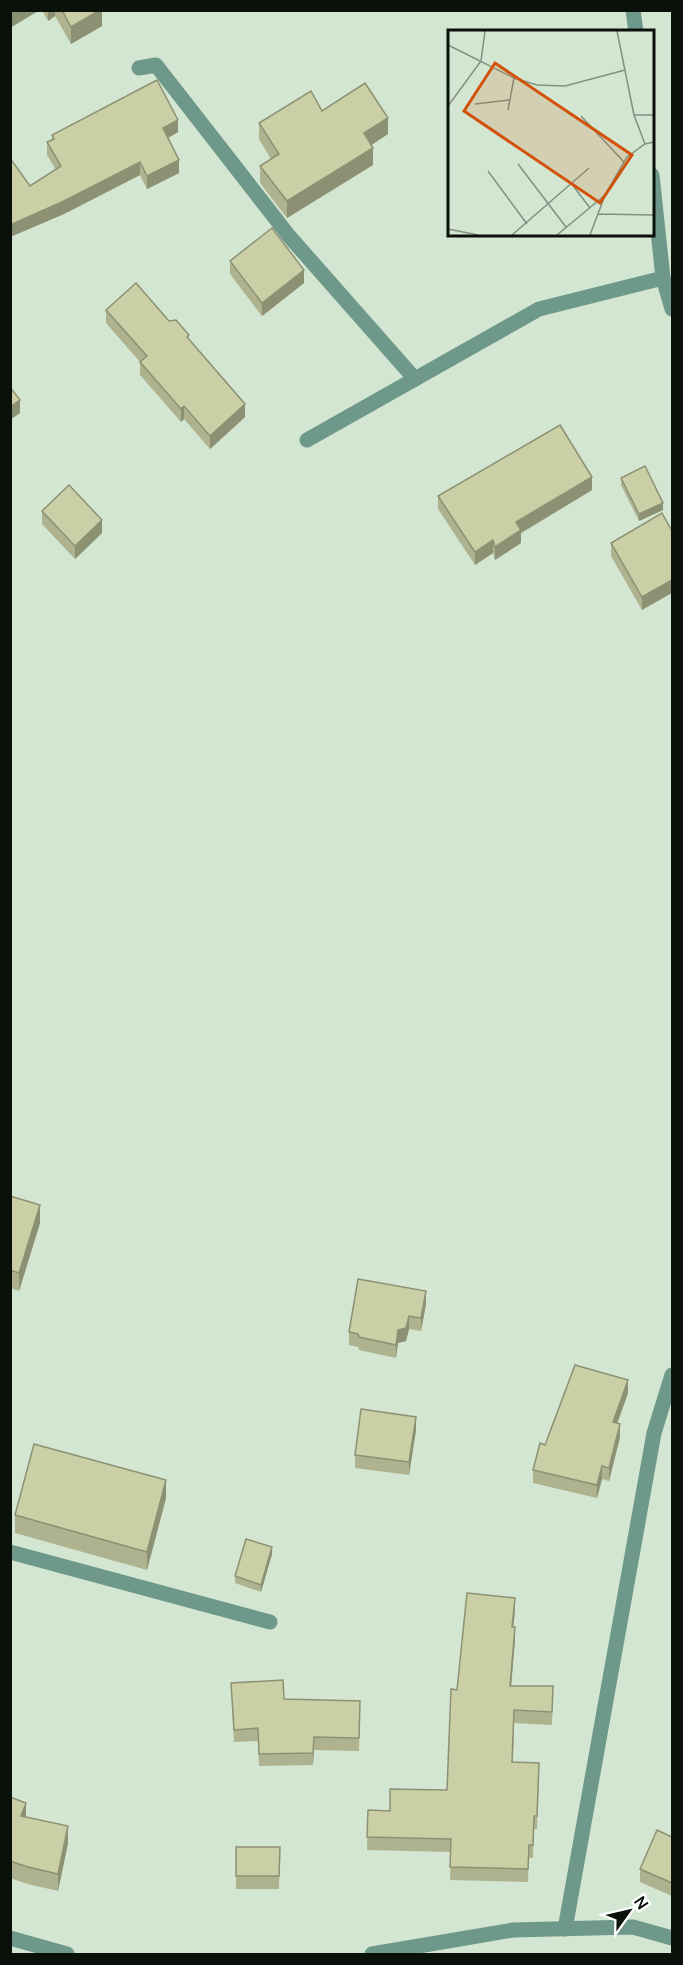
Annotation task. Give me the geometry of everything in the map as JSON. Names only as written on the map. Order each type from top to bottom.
[{"type":"street","points":[[633,10],[636,30]]},
{"type":"street","points":[[139,68],[156,65],[289,236],[415,379]]},
{"type":"street","points":[[653,192],[663,278],[672,309]]},
{"type":"street","points":[[307,440],[539,309],[663,278]]},
{"type":"street","points":[[565,1929],[654,1432],[672,1376]]},
{"type":"street","points":[[10,1551],[270,1622]]},
{"type":"street","points":[[372,1954],[513,1930],[633,1927],[672,1938]]},
{"type":"street","points":[[10,1938],[67,1954]]},
{"type":"building","points":[[62,10],[100,10],[71,27]]},
{"type":"building","points":[[157,80],[178,120],[163,128],[179,160],[147,176],[140,162],[64,201],[10,225],[10,158],[30,186],[61,166],[47,142],[54,139],[52,135]]},
{"type":"building","points":[[365,83],[388,118],[364,133],[373,148],[287,201],[260,166],[279,154],[259,123],[311,91],[322,111]]},
{"type":"building","points":[[272,228],[304,270],[262,303],[230,261]]},
{"type":"building","points":[[136,283],[169,321],[176,320],[189,335],[187,337],[245,404],[210,436],[184,406],[181,409],[140,362],[147,356],[106,310]]},
{"type":"building","points":[[10,387],[20,400],[10,407]]},
{"type":"building","points":[[560,425],[592,477],[516,522],[521,530],[495,547],[493,540],[475,552],[438,496]]},
{"type":"building","points":[[645,466],[663,503],[639,514],[621,478]]},
{"type":"building","points":[[69,485],[102,520],[75,546],[42,511]]},
{"type":"building","points":[[662,513],[672,531],[672,580],[642,597],[611,543]]},
{"type":"building","points":[[10,1196],[40,1205],[19,1273],[10,1270]]},
{"type":"building","points":[[358,1279],[426,1291],[421,1318],[409,1316],[406,1328],[398,1330],[396,1345],[359,1337],[358,1334],[349,1332]]},
{"type":"building","points":[[575,1365],[628,1380],[613,1422],[620,1424],[609,1468],[602,1466],[597,1485],[533,1470],[540,1443],[545,1445]]},
{"type":"building","points":[[361,1409],[416,1417],[409,1462],[355,1455]]},
{"type":"building","points":[[34,1444],[166,1480],[147,1552],[15,1515]]},
{"type":"building","points":[[246,1539],[272,1547],[261,1585],[235,1576]]},
{"type":"building","points":[[467,1593],[515,1598],[510,1686],[553,1686],[552,1712],[514,1710],[512,1762],[539,1763],[537,1816],[534,1816],[533,1845],[529,1845],[528,1869],[450,1867],[451,1839],[367,1837],[368,1810],[390,1811],[390,1789],[447,1790],[451,1689],[457,1690]]},
{"type":"building","points":[[283,1680],[284,1699],[360,1701],[359,1738],[314,1737],[313,1753],[259,1754],[258,1728],[234,1730],[231,1683]]},
{"type":"building","points":[[10,1797],[26,1803],[21,1816],[68,1826],[58,1874],[10,1861]]},
{"type":"building","points":[[657,1830],[672,1837],[672,1883],[640,1869]]},
{"type":"building","points":[[236,1847],[280,1847],[279,1876],[236,1876]]}]
